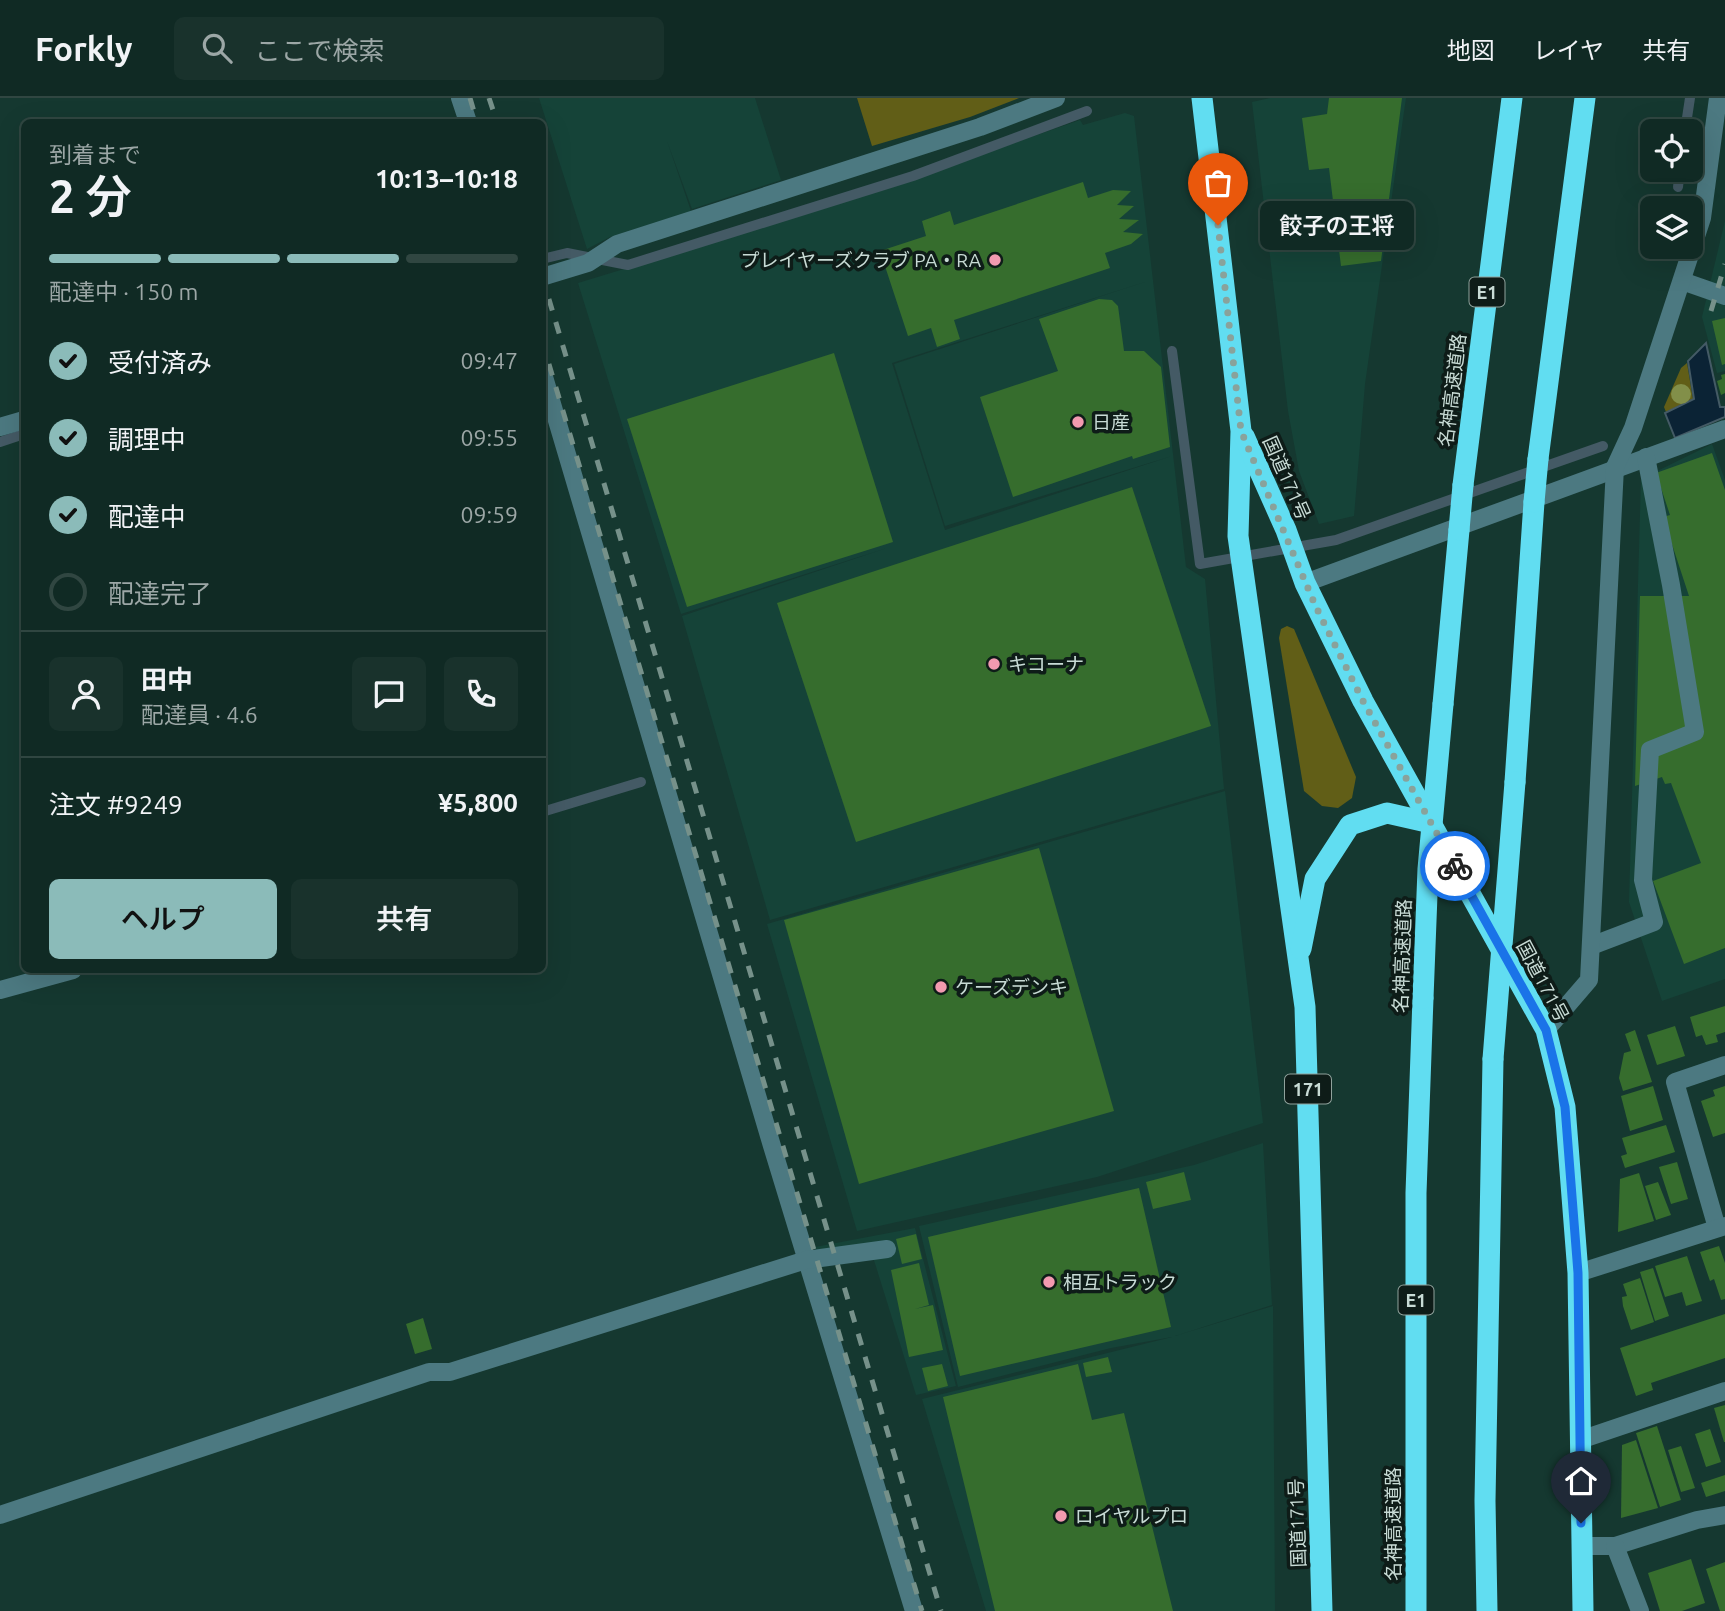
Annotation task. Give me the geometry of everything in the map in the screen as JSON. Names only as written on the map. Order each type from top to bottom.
[{"type":"highway","name":"国道171号","points":[[1202,98],[1241,431],[1238,536],[1305,1007],[1322,1611]]},
{"type":"highway","name":"名神高速道路","points":[[1416,1606],[1416,1193],[1428,869],[1463,485],[1512,98]]},
{"type":"highway","points":[[1487,1611],[1488,1280],[1493,1059],[1538,459],[1585,98]]},
{"type":"highway","name":"国道171号","points":[[1241,431],[1286,530],[1305,583],[1363,701],[1546,1030],[1565,1107],[1578,1273],[1583,1611]]},
{"type":"highway","points":[[1300,957],[1315,879],[1350,825],[1387,813],[1431,823]]},
{"type":"street","points":[[460,98],[467,119]]},
{"type":"street","points":[[546,276],[588,263],[610,249],[980,127],[1056,98]]},
{"type":"street","points":[[1546,1030],[1589,980],[1615,467],[1633,428],[1702,218],[1718,98]]},
{"type":"street","points":[[1682,281],[1725,296]]},
{"type":"street","points":[[546,383],[806,1260],[914,1611]]},
{"type":"street","points":[[0,427],[21,421]]},
{"type":"street","points":[[1305,583],[1720,430]]},
{"type":"street","points":[[1591,946],[1654,922],[1643,880],[1650,750],[1695,732],[1671,585],[1646,457]]},
{"type":"street","points":[[0,990],[62,973]]},
{"type":"street","points":[[1578,1273],[1721,1227],[1675,1082],[1725,1065]]},
{"type":"street","points":[[0,1515],[429,1373],[450,1371],[806,1260],[887,1249]]},
{"type":"street","points":[[1580,1440],[1725,1391]]},
{"type":"street","points":[[1582,1546],[1615,1546],[1697,1520],[1725,1515]]},
{"type":"street","points":[[1615,1546],[1640,1611]]},
{"type":"shaded area","points":[[539,98],[755,98],[781,180],[692,209],[667,141],[691,211],[610,237],[587,249]]},
{"type":"shaded area","points":[[857,98],[1019,98],[970,117],[872,146]]},
{"type":"shaded area","points":[[1270,98],[1406,98],[1365,384],[1354,516],[1319,524],[1299,471],[1288,411],[1252,102]]},
{"type":"shaded area","points":[[1125,113],[1134,116],[1186,567],[1205,579],[1224,789],[770,920],[682,616],[887,548],[681,614],[578,283],[844,202],[1080,120],[1083,125]],"holes":[[[1151,280],[894,364],[945,526],[1172,456],[945,530],[892,363]]]},
{"type":"shaded area","points":[[1725,221],[1725,371],[1717,373],[1702,317]]},
{"type":"shaded area","points":[[1687,363],[1693,399],[1666,412],[1664,407],[1681,368]]},
{"type":"shaded area","points":[[1712,444],[1725,480],[1725,979],[1662,1001],[1629,902],[1641,479]]},
{"type":"shaded area","points":[[1287,626],[1294,629],[1356,777],[1352,798],[1338,808],[1322,806],[1304,791],[1279,638],[1281,629]]},
{"type":"shaded area","points":[[1225,791],[1263,1123],[1097,1177],[857,1231],[767,924]]},
{"type":"shaded area","points":[[1263,1143],[1272,1305],[1175,1336],[1273,1306],[1275,1611],[986,1611],[922,1399],[1172,1337],[1111,1348],[958,1387],[919,1226],[1194,1165]]},
{"type":"shaded area","points":[[915,1228],[956,1386],[916,1395],[873,1257],[820,1264],[815,1247]]},
{"type":"water","points":[[1706,343],[1720,407],[1725,407],[1725,417],[1675,438],[1665,413],[1694,399],[1688,361]]},
{"type":"building","points":[[1329,98],[1402,98],[1381,261],[1341,266],[1329,168],[1309,170],[1302,118],[1327,114]]},
{"type":"building","name":"プレイヤーズクラブ PA・RA","points":[[1083,182],[1088,198],[1113,190],[1131,191],[1117,205],[1134,206],[1119,219],[1139,220],[1123,232],[1143,234],[1131,244],[1105,253],[1110,268],[954,320],[960,339],[937,347],[931,328],[908,336],[880,251],[926,236],[922,221],[950,211],[954,225]]},
{"type":"building","name":"日産","points":[[1099,299],[1112,300],[1118,306],[1124,351],[1144,351],[1161,367],[1170,447],[1133,459],[1132,456],[1013,497],[980,397],[1058,371],[1039,319]]},
{"type":"building","points":[[1725,318],[1725,364],[1722,365],[1712,321]]},
{"type":"building","points":[[834,353],[893,542],[687,607],[627,419]]},
{"type":"building","points":[[1725,374],[1725,393],[1721,395],[1717,381]]},
{"type":"building","points":[[1712,453],[1725,490],[1725,948],[1684,964],[1653,881],[1701,863],[1671,783],[1665,784],[1662,777],[1635,786],[1640,596],[1689,596],[1663,517],[1670,515],[1656,473]]},
{"type":"building","name":"キコーナ","points":[[1132,487],[1211,726],[856,842],[777,603]]},
{"type":"building","name":"ケーズデンキ","points":[[1039,848],[1114,1111],[859,1184],[784,920]]},
{"type":"building","points":[[1725,1006],[1725,1032],[1716,1035],[1718,1042],[1706,1045],[1702,1035],[1696,1037],[1690,1017]]},
{"type":"building","points":[[1675,1026],[1685,1056],[1657,1065],[1647,1035]]},
{"type":"building","points":[[1635,1030],[1652,1082],[1623,1091],[1619,1078],[1624,1053],[1631,1051],[1625,1034]]},
{"type":"building","points":[[1653,1086],[1663,1120],[1630,1131],[1621,1096]]},
{"type":"building","points":[[1725,1086],[1725,1133],[1713,1137],[1701,1101],[1715,1096],[1713,1090]]},
{"type":"building","points":[[1666,1125],[1675,1152],[1625,1168],[1621,1156],[1627,1154],[1622,1138]]},
{"type":"building","points":[[1677,1162],[1688,1199],[1671,1204],[1659,1167]]},
{"type":"building","points":[[1184,1172],[1191,1200],[1153,1209],[1146,1182]]},
{"type":"building","points":[[1639,1173],[1654,1221],[1618,1232],[1620,1179]]},
{"type":"building","points":[[1658,1182],[1671,1215],[1656,1220],[1645,1186]]},
{"type":"building","name":"相互トラック","points":[[1139,1188],[1171,1327],[960,1376],[928,1237]]},
{"type":"building","points":[[916,1234],[922,1259],[902,1264],[896,1239]]},
{"type":"building","points":[[1719,1246],[1725,1263],[1725,1299],[1721,1300],[1714,1279],[1710,1281],[1700,1252]]},
{"type":"building","points":[[1687,1256],[1702,1301],[1686,1306],[1682,1292],[1665,1297],[1655,1266]]},
{"type":"building","points":[[919,1263],[929,1305],[915,1309],[933,1305],[943,1350],[909,1357],[891,1270]]},
{"type":"building","points":[[1653,1268],[1669,1316],[1655,1321],[1640,1272]]},
{"type":"building","points":[[1640,1278],[1654,1322],[1631,1330],[1623,1306],[1622,1297],[1627,1296],[1623,1284]]},
{"type":"building","points":[[1725,1314],[1725,1358],[1651,1383],[1653,1390],[1636,1396],[1620,1348]]},
{"type":"building","points":[[423,1318],[432,1349],[415,1354],[406,1324]]},
{"type":"building","points":[[1108,1357],[1112,1372],[1086,1377],[1083,1363]]},
{"type":"building","points":[[942,1364],[948,1386],[928,1391],[922,1368]]},
{"type":"building","name":"ロイヤルプロ","points":[[1078,1364],[1092,1420],[1124,1413],[1173,1611],[995,1611],[943,1397]]},
{"type":"building","points":[[1725,1405],[1725,1442],[1724,1442],[1714,1408]]},
{"type":"building","points":[[1657,1426],[1681,1500],[1660,1507],[1636,1433]]},
{"type":"building","points":[[1710,1429],[1721,1462],[1706,1467],[1695,1434]]},
{"type":"building","points":[[1636,1440],[1658,1508],[1621,1518],[1622,1445]]},
{"type":"building","points":[[1681,1446],[1695,1488],[1681,1492],[1668,1450]]},
{"type":"building","points":[[1725,1475],[1725,1491],[1706,1497],[1701,1483]]},
{"type":"building","points":[[1691,1559],[1705,1603],[1682,1611],[1660,1611],[1648,1573]]},
{"type":"building","points":[[1725,1562],[1725,1611],[1720,1611],[1706,1569]]},
{"type":"waterway","points":[[1687,119],[1690,98]]},
{"type":"waterway","points":[[546,258],[567,253],[628,265],[913,176],[1087,111]]},
{"type":"waterway","points":[[1678,187],[1679,182]]},
{"type":"waterway","points":[[1172,351],[1200,564],[1336,540],[1603,446]]},
{"type":"waterway","points":[[0,442],[21,435]]},
{"type":"waterway","points":[[546,811],[641,782]]},
{"type":"railway","points":[[470,98],[476,119]]},
{"type":"railway","points":[[489,98],[496,119]]},
{"type":"railway","points":[[1711,311],[1725,264]]},
{"type":"railway","points":[[546,289],[941,1611]]},
{"type":"railway","points":[[546,354],[922,1611]]},
{"type":"way so far","points":[[1218,225],[1241,431],[1286,530],[1316,607],[1363,701],[1455,866]]},
{"type":"place","name":"餃子の王将","points":[[1218,225]]},
{"type":"place","name":"プレイヤーズクラブ PA・RA","points":[[995,260]]},
{"type":"place","name":"日産","points":[[1078,422]]},
{"type":"place","name":"キコーナ","points":[[994,664]]},
{"type":"place","name":"ケーズデンキ","points":[[941,987]]},
{"type":"place","name":"相互トラック","points":[[1049,1282]]},
{"type":"place","name":"ロイヤルプロ","points":[[1061,1516]]},
{"type":"route","points":[[1455,866],[1546,1030],[1565,1107],[1578,1273],[1581,1523]]}]
